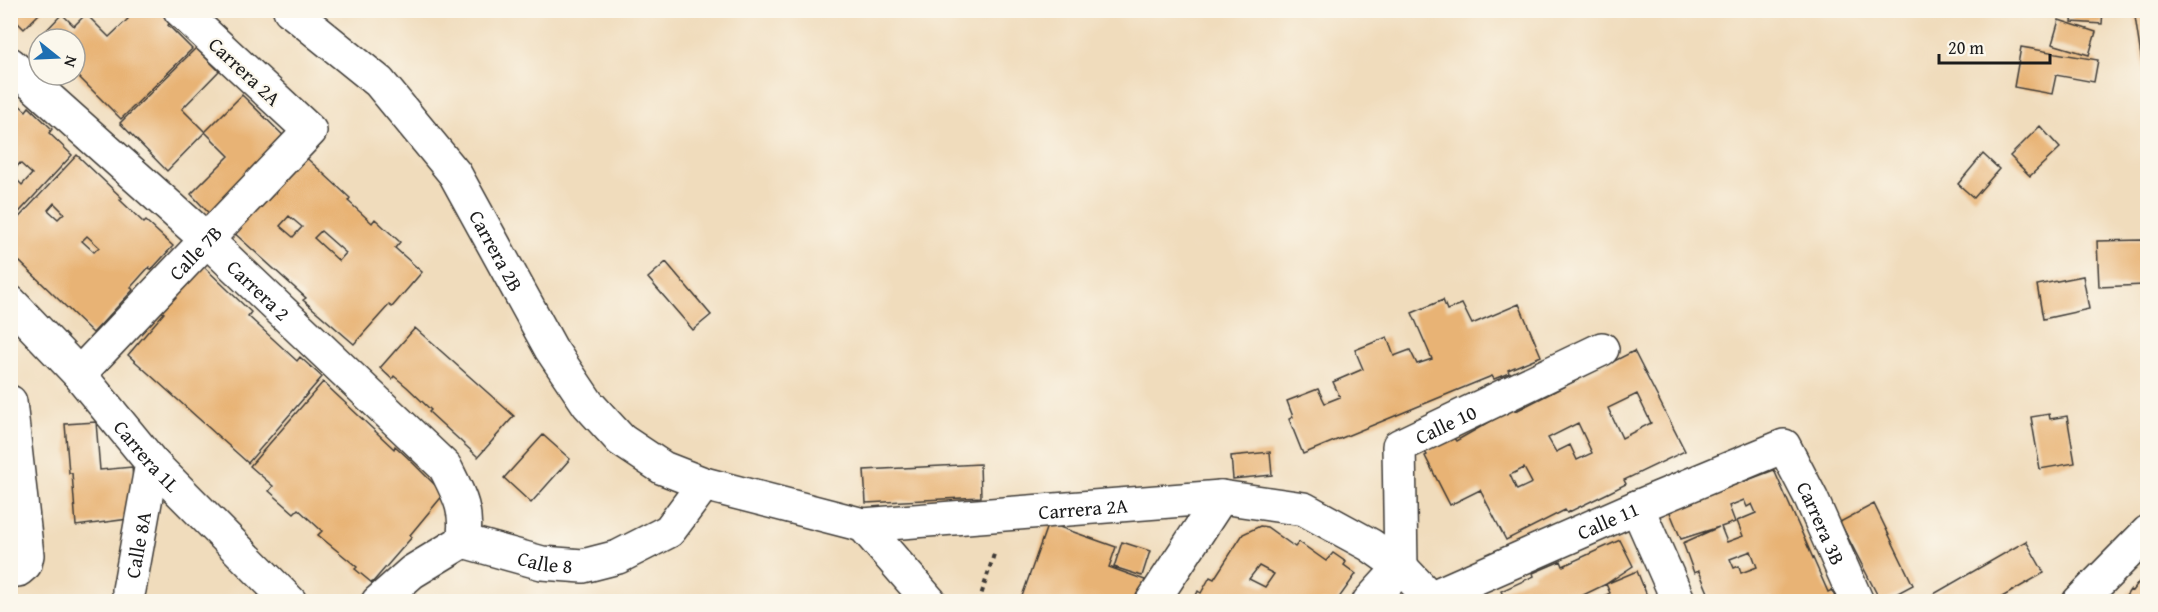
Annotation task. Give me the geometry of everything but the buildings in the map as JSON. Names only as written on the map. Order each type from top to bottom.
[{"type":"street","name":"Carrera 2A","points":[[180,10],[310,131]]},
{"type":"street","name":"Carrera 2B","points":[[290,10],[379,82],[455,174],[551,349],[588,404],[621,440],[663,468],[704,484]]},
{"type":"street","name":"Carrera 2","points":[[10,64],[207,240],[446,467],[464,508],[466,528],[463,541]]},
{"type":"street","name":"Calle 7B","points":[[79,374],[310,131]]},
{"type":"street","name":"Carrera 1L","points":[[10,302],[79,374],[152,463],[290,602]]},
{"type":"street","name":"Calle 10","points":[[1401,567],[1399,446],[1602,349]]},
{"type":"street","points":[[10,402],[19,563]]},
{"type":"street","name":"Calle 11","points":[[1432,600],[1638,507],[1784,446]]},
{"type":"street","name":"Carrera 3B","points":[[1784,446],[1811,498],[1857,602]]},
{"type":"street","name":"Calle 8A","points":[[129,590],[152,463]]},
{"type":"street","name":"Carrera 2A","points":[[704,484],[863,525],[1221,497],[1305,509],[1370,545],[1401,567],[1432,600]]},
{"type":"street","name":"Calle 8","points":[[463,541],[542,563],[583,566],[618,557],[669,531],[704,484]]},
{"type":"street","points":[[1152,602],[1221,497]]},
{"type":"street","points":[[1638,507],[1679,602]]},
{"type":"street","points":[[863,525],[930,602]]},
{"type":"street","points":[[2079,602],[2148,532]]},
{"type":"street","points":[[378,602],[412,572],[463,541]]},
{"type":"street","points":[[1369,602],[1401,567]]},
{"type":"path","points":[[979,602],[1007,514]]}]
